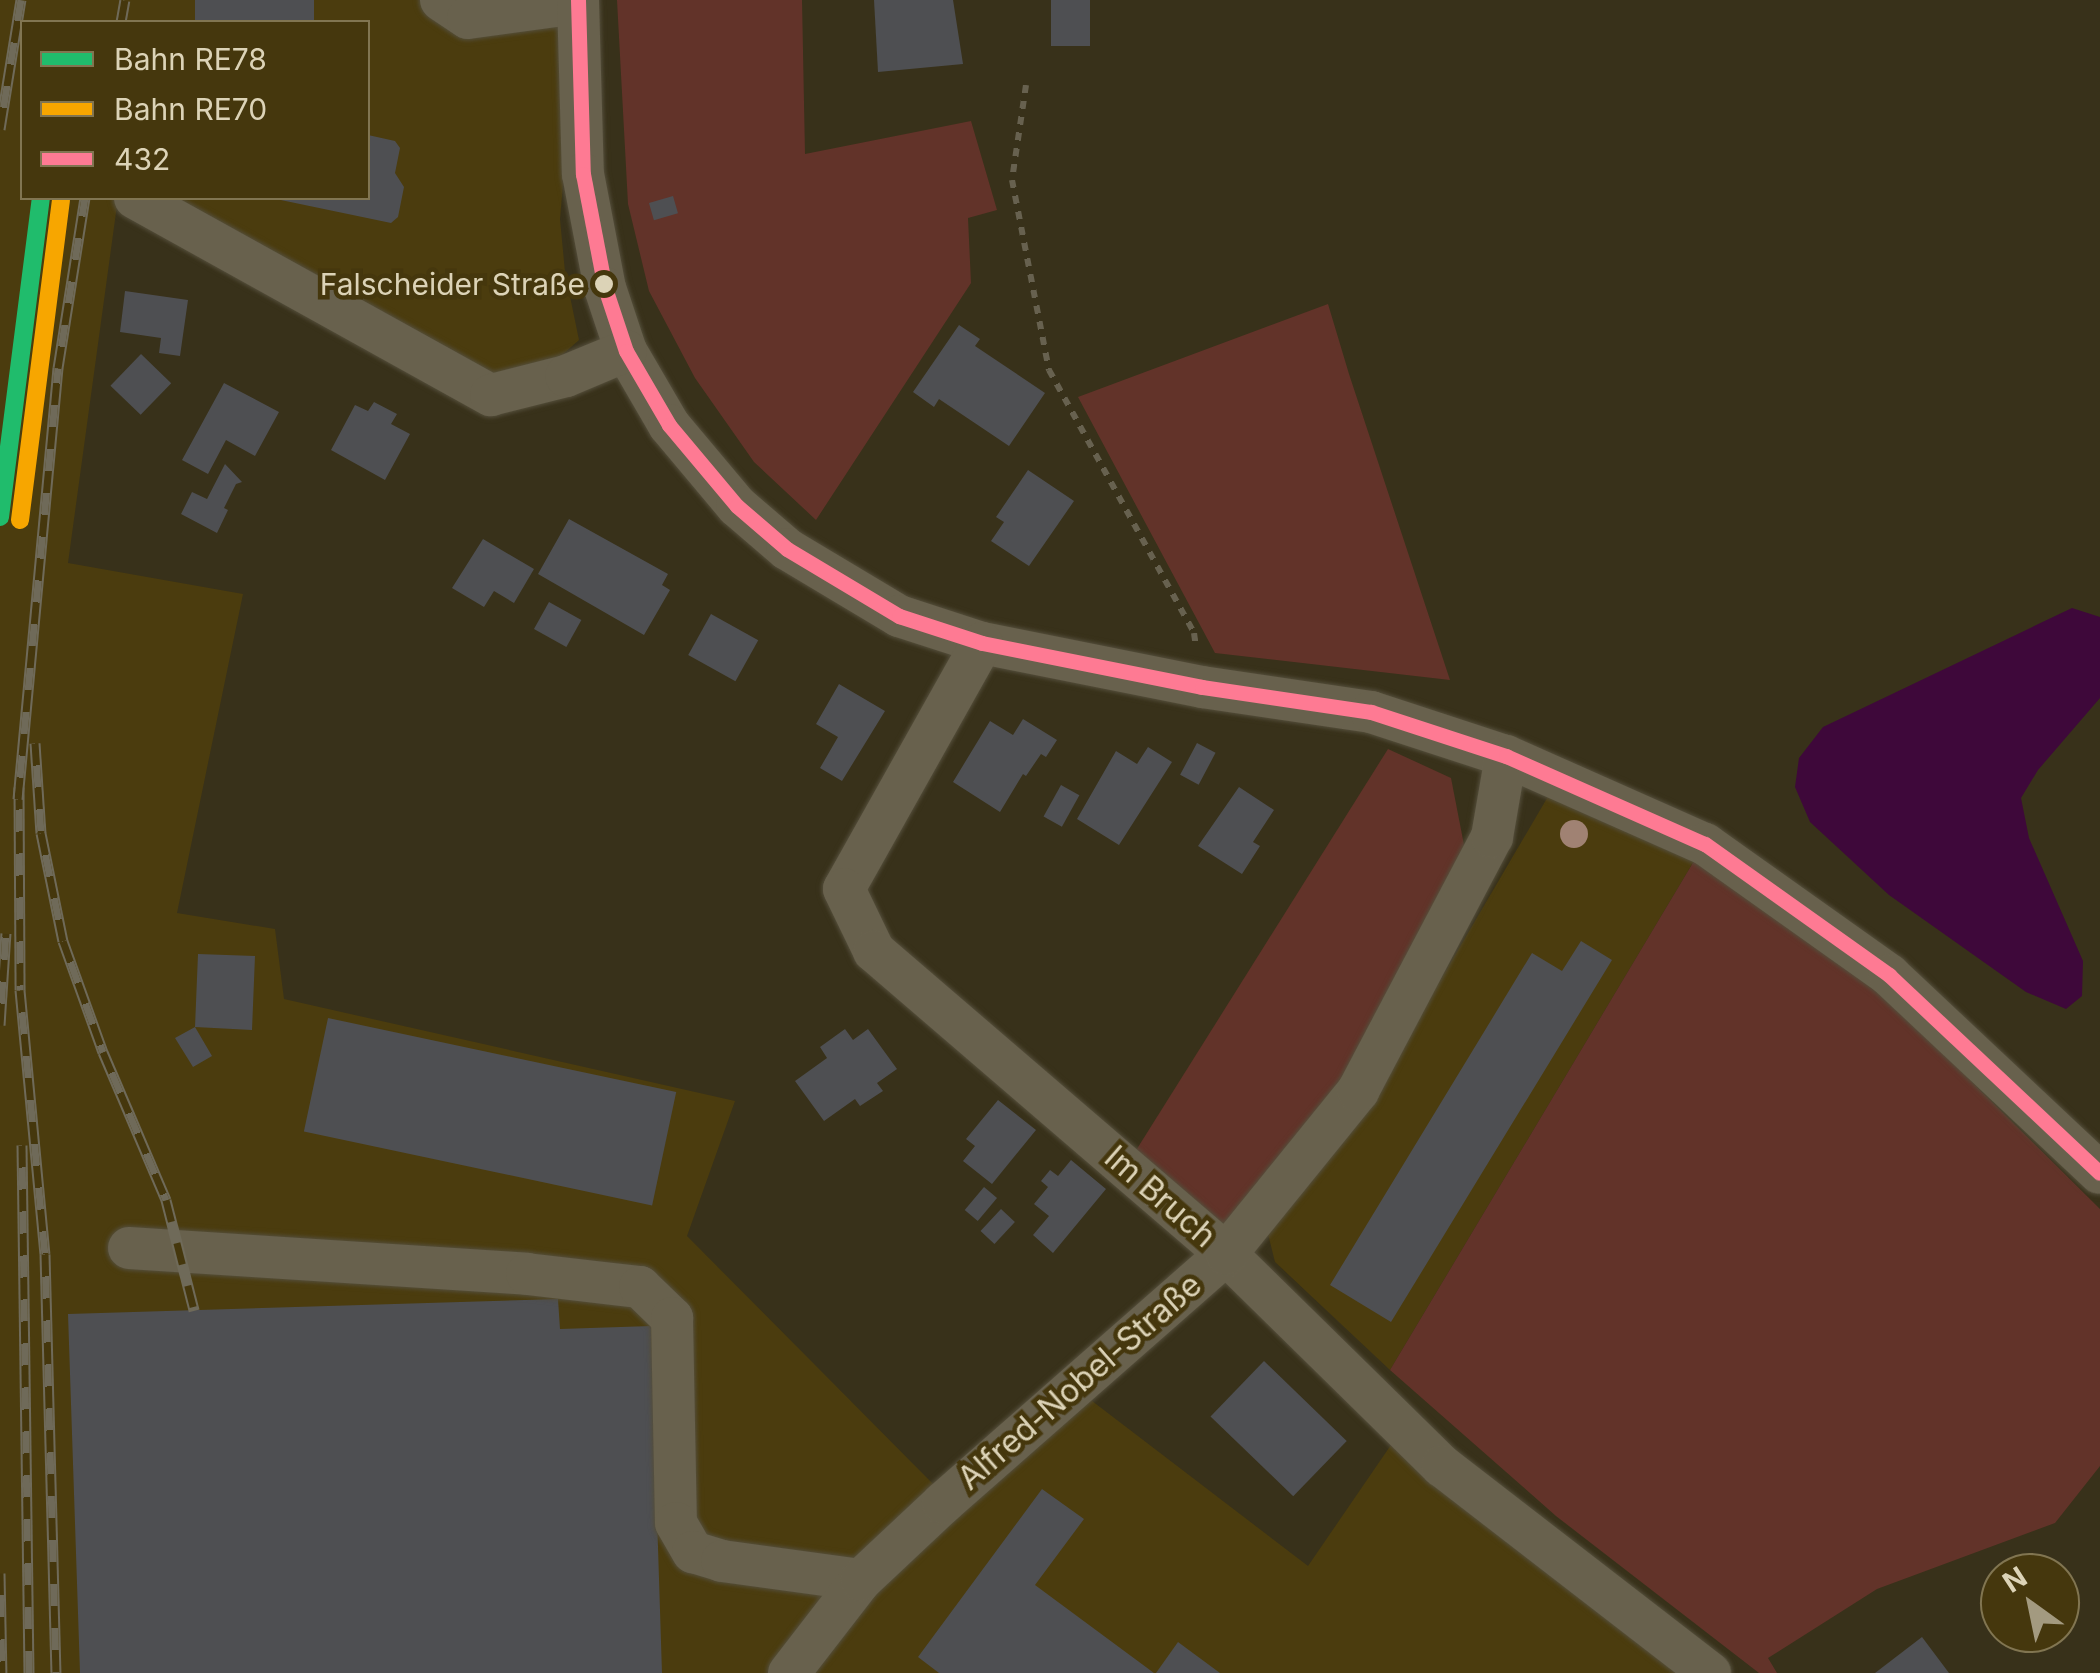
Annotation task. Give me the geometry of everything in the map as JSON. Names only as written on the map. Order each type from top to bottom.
[{"type":"street","points":[[441,0],[468,18],[578,1],[583,174],[601,271],[626,351],[669,425],[738,506],[787,549],[899,616],[982,643],[1202,687],[1371,712],[1506,756],[1705,844],[1889,975],[2100,1174]]},
{"type":"street","points":[[139,200],[491,395],[566,376],[626,351]]},
{"type":"street","name":"Im Bruch","points":[[982,643],[844,889],[874,951],[1226,1254],[1442,1466],[1710,1673]]},
{"type":"street","name":"Alfred-Nobel-Straße","points":[[789,1673],[861,1580],[942,1502],[1226,1254],[1358,1091],[1492,837],[1506,756]]},
{"type":"street","points":[[128,1248],[527,1274],[640,1287],[672,1318],[676,1523],[693,1552],[722,1561],[861,1580]]},
{"type":"path","points":[[1026,85],[1012,180],[1049,370],[1194,633],[1202,687]]},
{"type":"shaded area","points":[[0,0],[557,0],[564,173],[560,219],[565,272],[579,340],[543,372],[486,378],[172,200],[370,200],[370,20],[20,20],[20,200],[118,200],[68,563],[243,594],[177,913],[275,929],[284,999],[735,1101],[687,1236],[940,1491],[1062,1378],[1308,1566],[1393,1442],[1683,1673],[0,1673]]},
{"type":"shaded area","points":[[617,0],[802,0],[805,154],[971,121],[997,210],[968,218],[971,283],[816,520],[754,462],[695,378],[649,291],[628,204]]},
{"type":"shaded area","points":[[1328,304],[1450,680],[1215,653],[1078,397]]},
{"type":"shaded area","points":[[2072,608],[2100,617],[2100,698],[2038,770],[2021,798],[2029,838],[2083,961],[2082,996],[2066,1009],[2026,992],[1889,895],[1810,822],[1795,787],[1799,758],[1823,727]]},
{"type":"shaded area","points":[[1388,749],[1451,778],[1464,845],[1348,1071],[1224,1228],[1135,1152]]},
{"type":"shaded area","points":[[1553,788],[1694,861],[1390,1370],[1275,1262],[1268,1234],[1373,1095]]},
{"type":"shaded area","points":[[1694,861],[1878,989],[2100,1209],[2100,1466],[2055,1523],[1877,1589],[1768,1658],[1777,1673],[1759,1673],[1556,1516],[1390,1370]]},
{"type":"building","points":[[195,0],[314,0],[314,20],[195,20]]},
{"type":"building","points":[[874,0],[953,0],[963,64],[878,72]]},
{"type":"building","points":[[1051,0],[1090,0],[1090,46],[1051,46]]},
{"type":"building","points":[[370,135],[395,141],[400,148],[395,173],[404,187],[398,217],[391,223],[281,200],[370,200]]},
{"type":"building","points":[[673,196],[678,213],[654,220],[649,203]]},
{"type":"building","points":[[125,291],[188,300],[180,356],[159,353],[161,338],[120,332]]},
{"type":"building","points":[[959,325],[980,339],[975,346],[1045,393],[1009,446],[939,399],[934,407],[913,392]]},
{"type":"building","points":[[141,354],[171,383],[141,415],[110,386]]},
{"type":"building","points":[[224,383],[279,412],[255,456],[226,440],[208,474],[182,460]]},
{"type":"building","points":[[374,402],[397,414],[391,424],[410,434],[385,480],[331,450],[355,405],[368,411]]},
{"type":"building","points":[[225,464],[242,482],[236,484],[224,508],[228,510],[217,533],[181,514],[192,492],[207,499]]},
{"type":"building","points":[[1028,470],[1074,501],[1029,566],[991,541],[1004,522],[996,517]]},
{"type":"building","points":[[569,519],[668,574],[662,585],[670,590],[644,635],[538,574]]},
{"type":"building","points":[[483,539],[534,569],[514,603],[494,591],[484,607],[452,588]]},
{"type":"building","points":[[549,602],[581,620],[566,647],[534,629]]},
{"type":"building","points":[[711,614],[758,640],[735,681],[688,655]]},
{"type":"building","points":[[839,684],[885,711],[842,781],[820,768],[838,737],[816,724]]},
{"type":"building","points":[[1023,719],[1057,740],[1046,757],[1041,754],[1026,776],[1023,774],[1000,812],[953,782],[990,721],[1013,735]]},
{"type":"building","points":[[1197,743],[1216,753],[1199,785],[1180,775]]},
{"type":"building","points":[[1148,747],[1172,762],[1119,845],[1077,819],[1116,751],[1137,764]]},
{"type":"building","points":[[1061,785],[1079,795],[1062,827],[1044,816]]},
{"type":"building","points":[[1239,787],[1274,810],[1253,842],[1260,846],[1242,874],[1198,846]]},
{"type":"building","points":[[1581,941],[1612,960],[1391,1322],[1330,1285],[1532,953],[1562,971]]},
{"type":"building","points":[[198,954],[255,956],[252,1030],[195,1027]]},
{"type":"building","points":[[328,1018],[676,1092],[652,1205],[304,1131]]},
{"type":"building","points":[[195,1027],[212,1056],[193,1067],[175,1038]]},
{"type":"building","points":[[845,1029],[853,1040],[868,1029],[897,1069],[877,1083],[883,1091],[860,1106],[855,1099],[824,1121],[795,1081],[827,1058],[820,1047]]},
{"type":"building","points":[[998,1100],[1036,1130],[992,1184],[963,1161],[975,1146],[966,1139]]},
{"type":"building","points":[[1071,1160],[1106,1189],[1053,1253],[1033,1235],[1049,1216],[1034,1204],[1048,1187],[1041,1181],[1050,1170],[1058,1176]]},
{"type":"building","points":[[984,1187],[997,1198],[978,1221],[965,1210]]},
{"type":"building","points":[[1001,1209],[1015,1222],[994,1244],[981,1231]]},
{"type":"building","points":[[558,1299],[560,1329],[651,1326],[662,1673],[80,1673],[68,1314]]},
{"type":"building","points":[[1264,1361],[1347,1441],[1293,1496],[1211,1416]]},
{"type":"building","points":[[1042,1489],[1084,1519],[1035,1585],[1154,1673],[939,1673],[918,1657]]},
{"type":"building","points":[[1922,1637],[1949,1673],[1875,1673]]},
{"type":"building","points":[[1178,1642],[1220,1673],[1156,1673]]},
{"type":"railway","points":[[0,129],[21,0]]},
{"type":"railway","points":[[121,20],[125,0]]},
{"type":"railway","points":[[18,799],[58,368],[85,200]]},
{"type":"railway","points":[[35,743],[41,833],[63,941],[103,1052],[166,1200],[194,1310]]},
{"type":"railway","points":[[19,787],[20,990],[45,1254],[56,1673]]},
{"type":"railway","points":[[0,1025],[6,933]]},
{"type":"railway","points":[[22,1145],[29,1673]]},
{"type":"railway","points":[[0,1573],[2,1673]]},
{"type":"rail line","name":"RE78","points":[[0,517],[41,200]]},
{"type":"rail line","name":"RE70","points":[[20,520],[61,201]]},
{"type":"transit line","name":"432","points":[[578,0],[583,174],[605,288],[626,351],[669,425],[737,506],[787,549],[899,616],[982,643],[1202,687],[1371,712],[1506,756],[1705,844],[1889,975],[2100,1173]]},
{"type":"place","name":"Falscheider Straße","points":[[604,284]]}]
